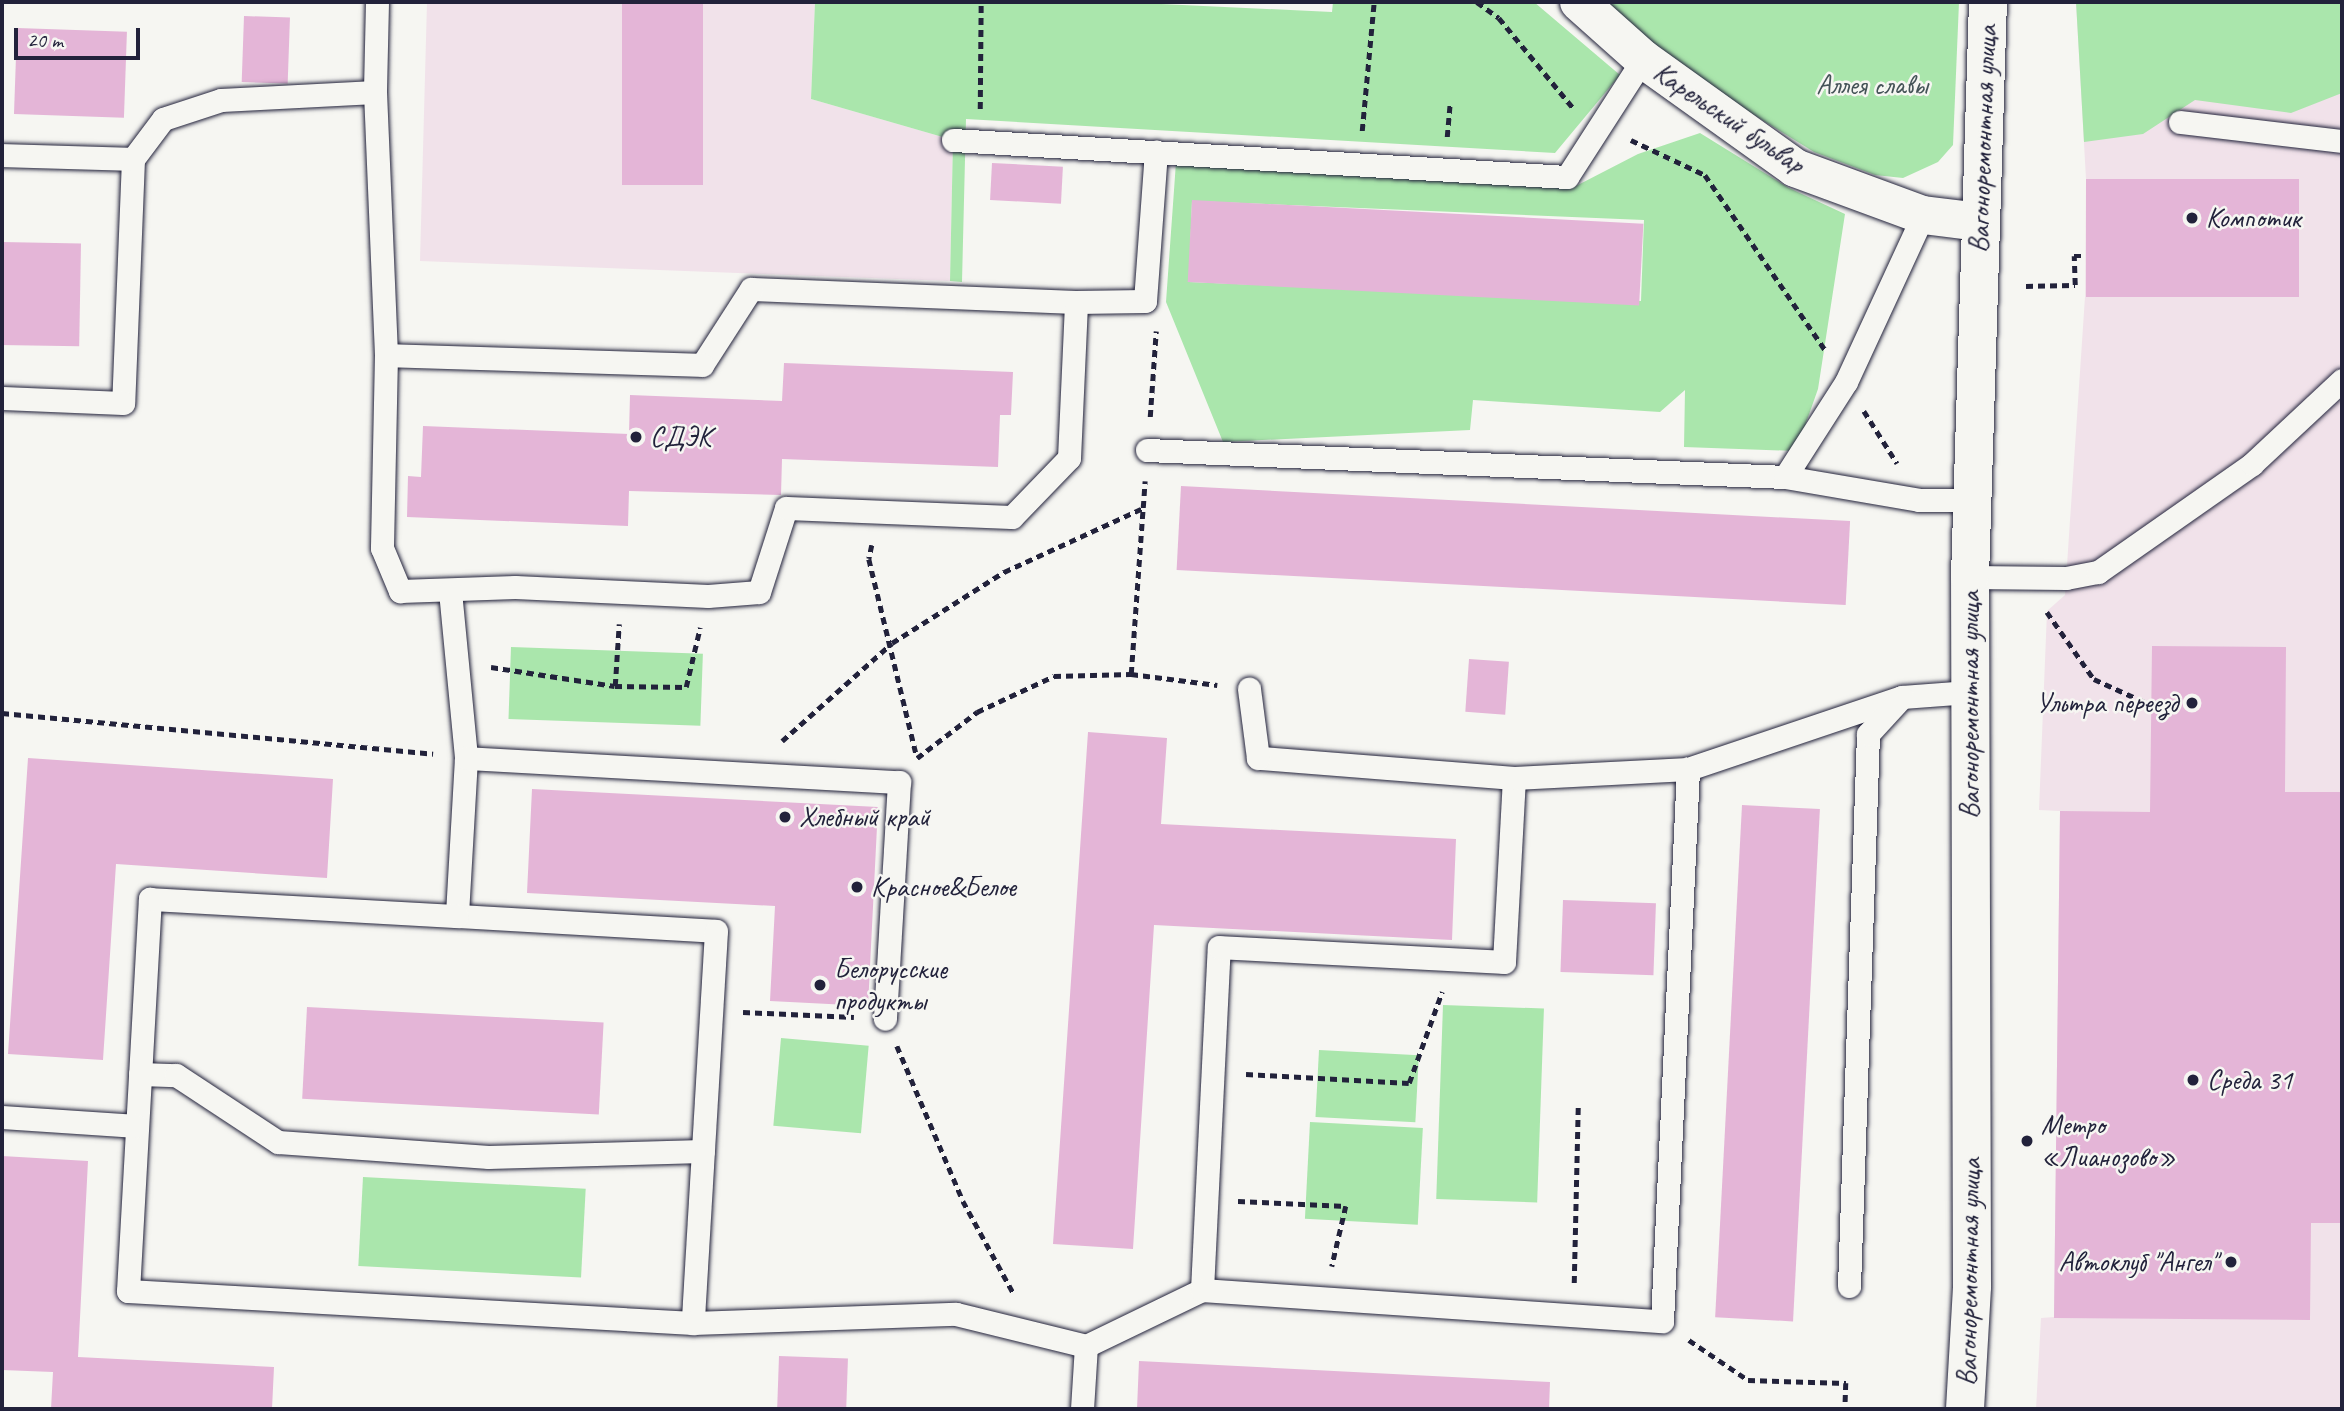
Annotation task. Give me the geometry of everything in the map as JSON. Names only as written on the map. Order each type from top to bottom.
[{"type":"street","name":"Карельский бульвар","points":[[1579,2],[1643,59],[1795,168],[1923,215],[1979,222]]},
{"type":"street","name":"Вагоноремонтная улица","points":[[1965,1409],[1972,1286],[1970,577],[1979,222],[1988,2]]},
{"type":"lane","points":[[377,2],[375,92],[386,355],[382,548],[400,591],[515,587],[708,596],[758,592],[786,508],[1012,517],[1069,458],[1076,302]]},
{"type":"lane","points":[[953,140],[1567,177],[1643,59]]},
{"type":"lane","points":[[2,398],[123,403],[133,159],[163,119],[221,100],[375,92]]},
{"type":"lane","points":[[2180,122],[2342,141]]},
{"type":"lane","points":[[386,355],[702,365],[751,289],[1076,302],[1145,301],[1156,151]]},
{"type":"lane","points":[[2,155],[133,159]]},
{"type":"lane","points":[[1785,477],[1846,382],[1923,215]]},
{"type":"lane","points":[[1970,577],[2066,578],[2098,572],[2252,464],[2342,380]]},
{"type":"lane","points":[[1147,450],[1785,477],[1919,500],[1972,500]]},
{"type":"lane","points":[[450,591],[466,758],[457,916]]},
{"type":"lane","points":[[1249,689],[1258,758],[1514,778],[1688,769],[1902,697],[1969,692]]},
{"type":"lane","points":[[1849,1286],[1868,734],[1902,697]]},
{"type":"lane","points":[[466,758],[899,782],[885,1019]]},
{"type":"lane","points":[[693,1323],[716,931],[150,899],[128,1291],[693,1323],[956,1314],[1086,1346],[1202,1290],[1662,1321],[1688,769]]},
{"type":"lane","points":[[1202,1290],[1219,947],[1504,962],[1514,778]]},
{"type":"lane","points":[[140,1074],[176,1075],[278,1142],[488,1157],[703,1151]]},
{"type":"lane","points":[[2,1117],[137,1126]]},
{"type":"lane","points":[[1082,1409],[1086,1346]]},
{"type":"path","points":[[979,140],[981,2]]},
{"type":"path","points":[[1360,164],[1374,2]]},
{"type":"path","points":[[1477,2],[1499,18],[1570,107],[1600,125],[1705,175],[1745,226],[1919,500]]},
{"type":"path","points":[[2026,286],[2075,285],[2074,256],[2085,256]]},
{"type":"path","points":[[1131,674],[1157,321]]},
{"type":"path","points":[[747,772],[892,643],[1004,572],[1143,508]]},
{"type":"path","points":[[881,511],[869,559],[892,643],[917,758]]},
{"type":"path","points":[[615,686],[621,591]]},
{"type":"path","points":[[457,662],[615,686],[686,687],[708,596]]},
{"type":"path","points":[[2036,612],[2047,611],[2094,679],[2151,705]]},
{"type":"path","points":[[899,782],[917,758],[977,712],[1054,676],[1131,674],[1249,689]]},
{"type":"path","points":[[2,713],[466,758]]},
{"type":"path","points":[[1213,1073],[1409,1083],[1454,959]]},
{"type":"path","points":[[711,1010],[885,1019],[963,1201],[1035,1332]]},
{"type":"path","points":[[1573,1315],[1578,1106]]},
{"type":"path","points":[[1207,1199],[1346,1206],[1325,1298]]},
{"type":"path","points":[[1662,1321],[1748,1380],[1846,1383],[1845,1409]]},
{"type":"shaded area","points":[[427,2],[815,2],[811,99],[953,140],[950,281],[420,261]]},
{"type":"shaded area","points":[[2076,2],[2342,2],[2342,1409],[2036,1409],[2041,1318],[2054,1317],[2060,811],[2039,810],[2047,611],[2065,595],[2085,297],[2086,179]]},
{"type":"green space","points":[[815,2],[1119,2],[1332,12],[1333,2],[1534,2],[1620,75],[1555,153],[966,119],[962,282],[950,281],[953,140],[811,99]]},
{"type":"green space","name":"Аллея славы","points":[[1595,2],[1959,2],[1953,145],[1938,162],[1903,178],[1875,175],[1814,152],[1650,51]]},
{"type":"green space","points":[[2076,2],[2342,2],[2342,93],[2291,113],[2195,100],[2143,134],[2084,142]]},
{"type":"green space","points":[[1700,133],[1789,188],[1845,214],[1818,389],[1796,451],[1684,447],[1685,390],[1660,412],[1473,400],[1470,430],[1223,442],[1166,302],[1176,162],[1574,187],[1638,154]],"holes":[[[1192,201],[1644,220],[1641,301],[1189,282]]]},
{"type":"green space","points":[[511,647],[703,654],[700,726],[508,719]]},
{"type":"green space","points":[[1443,1005],[1544,1009],[1537,1202],[1436,1199]]},
{"type":"green space","points":[[781,1038],[869,1046],[861,1133],[773,1126]]},
{"type":"green space","points":[[1319,1050],[1419,1055],[1415,1122],[1315,1117]]},
{"type":"green space","points":[[1310,1122],[1423,1128],[1418,1225],[1305,1219]]},
{"type":"green space","points":[[363,1177],[586,1189],[581,1278],[358,1266]]},
{"type":"building","points":[[622,2],[703,2],[703,185],[622,185]]},
{"type":"building","points":[[244,16],[290,18],[288,84],[242,82]]},
{"type":"building","points":[[17,28],[127,32],[124,118],[14,114]]},
{"type":"building","points":[[992,163],[1063,167],[1061,204],[990,200]]},
{"type":"building","name":"Компотик","points":[[2086,179],[2299,179],[2299,297],[2086,297]]},
{"type":"building","points":[[1192,200],[1643,224],[1639,306],[1188,282]]},
{"type":"building","points":[[2,242],[81,243],[79,346],[2,345]]},
{"type":"building","points":[[784,363],[1013,372],[1011,415],[1000,415],[998,467],[782,459],[781,495],[629,491],[628,526],[407,517],[408,476],[421,477],[423,426],[629,434],[630,395],[782,401]]},
{"type":"building","points":[[1181,486],[1850,521],[1846,605],[1177,570]]},
{"type":"building","points":[[2152,646],[2286,647],[2285,792],[2342,792],[2342,1223],[2311,1223],[2310,1320],[2054,1318],[2060,811],[2150,812]]},
{"type":"building","points":[[1469,659],[1509,662],[1505,715],[1465,712]]},
{"type":"building","points":[[1088,732],[1167,738],[1161,824],[1456,839],[1452,940],[1154,925],[1133,1249],[1053,1244]]},
{"type":"building","points":[[28,758],[333,779],[327,878],[116,864],[103,1060],[8,1054]]},
{"type":"building","points":[[532,789],[878,807],[868,1006],[770,1001],[775,906],[527,893]]},
{"type":"building","points":[[1742,805],[1820,809],[1793,1321],[1715,1317]]},
{"type":"building","points":[[1563,900],[1656,903],[1653,975],[1560,972]]},
{"type":"building","points":[[307,1007],[604,1023],[599,1114],[302,1099]]},
{"type":"building","points":[[2,1156],[88,1161],[78,1357],[274,1367],[272,1409],[51,1409],[53,1372],[2,1370]]},
{"type":"building","points":[[779,1356],[848,1358],[846,1409],[777,1409]]},
{"type":"building","points":[[1139,1361],[1550,1382],[1549,1409],[1137,1409]]},
{"type":"place","name":"Компотик","points":[[2192,218]]},
{"type":"place","name":"СДЭК","points":[[636,437]]},
{"type":"place","name":"Ультра переезд","points":[[2192,703]]},
{"type":"place","name":"Хлебный край","points":[[785,817]]},
{"type":"place","name":"Красное&Белое","points":[[857,887]]},
{"type":"place","name":"Белорусские продукты","points":[[820,985]]},
{"type":"place","name":"Среда 31","points":[[2193,1080]]},
{"type":"place","name":"Метро «Лианозово»","points":[[2027,1141]]},
{"type":"place","name":"Автоклуб \"Ангел\"","points":[[2231,1262]]}]
